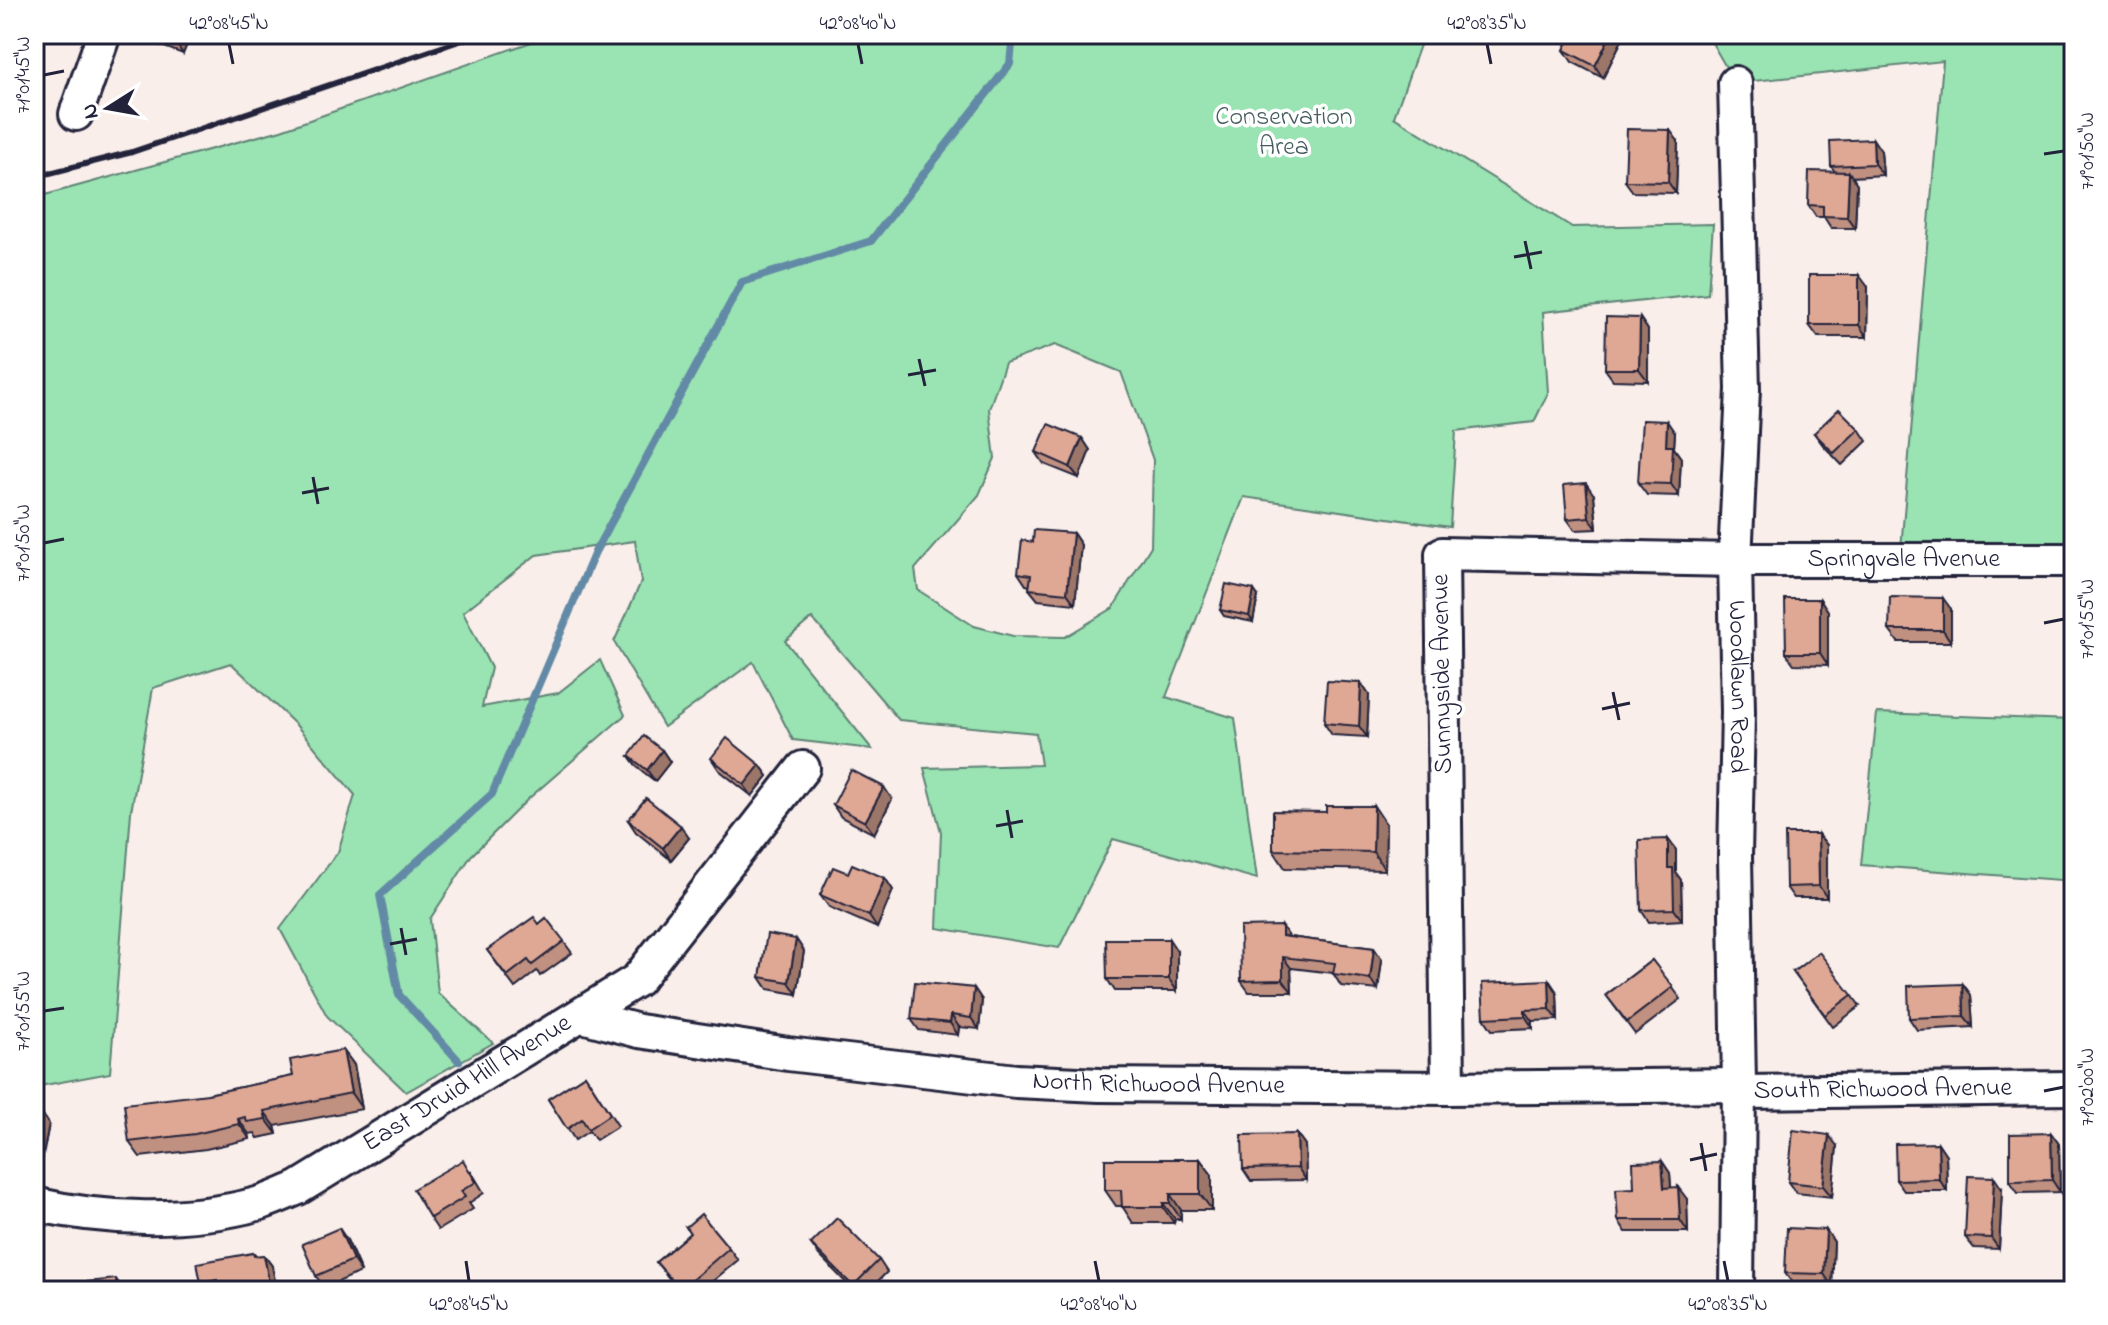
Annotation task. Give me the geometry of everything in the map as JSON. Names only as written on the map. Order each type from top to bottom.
[{"type":"street","points":[[76,114],[104,34]]},
{"type":"street","name":"Woodlawn Road","points":[[1735,83],[1743,389],[1735,560],[1739,1088],[1737,1291]]},
{"type":"street","name":"Sunnyside Avenue","points":[[1448,1088],[1442,554],[1735,560]]},
{"type":"street","name":"Springvale Avenue","points":[[1735,560],[2074,560]]},
{"type":"street","name":"East Druid Hill Avenue","points":[[34,1204],[95,1214],[142,1216],[219,1211],[258,1204],[298,1188],[637,980],[803,768]]},
{"type":"street","name":"North Richwood Avenue","points":[[582,1016],[639,1031],[773,1052],[1016,1081],[1099,1085],[1739,1088]]},
{"type":"street","name":"South Richwood Avenue","points":[[1739,1088],[2074,1088]]},
{"type":"green space","name":"Conservation Area","points":[[554,34],[1424,34],[1394,117],[1572,227],[1713,224],[1708,294],[1543,312],[1548,393],[1534,422],[1456,431],[1450,527],[1244,497],[1166,697],[1235,718],[1257,879],[1113,839],[1059,948],[937,928],[941,832],[924,768],[1041,765],[1036,733],[899,720],[812,618],[785,641],[872,749],[793,740],[753,662],[664,727],[614,642],[641,582],[635,541],[536,555],[463,612],[491,668],[482,707],[558,693],[600,660],[625,715],[527,800],[471,856],[430,919],[438,993],[493,1043],[406,1092],[327,1016],[280,929],[338,852],[355,795],[296,725],[231,663],[153,688],[131,812],[110,1073],[34,1087],[34,198],[281,130]],"holes":[[[1055,345],[1121,372],[1153,460],[1151,546],[1113,608],[1065,637],[1013,636],[974,626],[918,590],[915,569],[979,495],[995,458],[989,409],[1005,363]]]},
{"type":"green space","points":[[1707,34],[2074,34],[2074,560],[1900,560],[1943,61],[1735,83]]},
{"type":"green space","points":[[1877,713],[2074,720],[2074,881],[1861,865]]},
{"type":"building","points":[[153,34],[178,34],[175,42]]},
{"type":"building","points":[[1572,34],[1611,34],[1595,66],[1564,50]]},
{"type":"building","points":[[1627,129],[1670,130],[1668,182],[1625,181]]},
{"type":"building","points":[[1873,139],[1874,164],[1831,166],[1830,141]]},
{"type":"building","points":[[1809,171],[1849,172],[1847,217],[1823,216],[1823,206],[1808,205]]},
{"type":"building","points":[[1809,275],[1859,275],[1859,325],[1809,325]]},
{"type":"building","points":[[1606,317],[1640,318],[1639,369],[1605,369]]},
{"type":"building","points":[[1839,409],[1859,429],[1834,453],[1814,433]]},
{"type":"building","points":[[1642,420],[1667,421],[1666,446],[1673,446],[1671,484],[1638,483]]},
{"type":"building","points":[[1048,424],[1082,438],[1070,467],[1036,452]]},
{"type":"building","points":[[1586,483],[1589,517],[1567,519],[1564,485]]},
{"type":"building","points":[[1034,530],[1073,533],[1067,593],[1029,589],[1031,575],[1018,573],[1022,540],[1033,542]]},
{"type":"building","points":[[1226,584],[1254,590],[1249,616],[1220,610]]},
{"type":"building","points":[[1890,597],[1943,598],[1943,630],[1889,630]]},
{"type":"building","points":[[1785,599],[1820,599],[1820,653],[1786,653]]},
{"type":"building","points":[[2066,623],[2074,623],[2074,692],[2073,659],[2066,659]]},
{"type":"building","points":[[1327,681],[1361,683],[1359,726],[1324,723]]},
{"type":"building","points":[[644,736],[662,750],[647,770],[629,756]]},
{"type":"building","points":[[727,738],[760,765],[744,785],[711,758]]},
{"type":"building","points":[[851,770],[884,787],[865,822],[833,805]]},
{"type":"building","points":[[646,798],[681,826],[663,848],[628,820]]},
{"type":"building","points":[[1326,806],[1374,806],[1373,852],[1273,850],[1273,811],[1326,812]]},
{"type":"building","points":[[1785,834],[1818,834],[1819,886],[1786,887]]},
{"type":"building","points":[[1668,839],[1668,868],[1673,868],[1674,909],[1641,910],[1639,840]]},
{"type":"building","points":[[852,864],[885,878],[869,916],[820,895],[833,867],[848,873]]},
{"type":"building","points":[[534,917],[539,924],[546,918],[564,941],[532,965],[528,960],[507,976],[487,950]]},
{"type":"building","points":[[1282,926],[1282,936],[1374,948],[1370,979],[1333,974],[1335,963],[1283,957],[1283,980],[1241,981],[1240,927]]},
{"type":"building","points":[[767,934],[796,939],[789,982],[760,977]]},
{"type":"building","points":[[2074,938],[2074,1002],[2073,1002],[2069,939]]},
{"type":"building","points":[[1106,939],[1169,939],[1169,979],[1107,979]]},
{"type":"building","points":[[1819,952],[1852,995],[1825,1015],[1793,972]]},
{"type":"building","points":[[1652,960],[1673,987],[1627,1022],[1606,995]]},
{"type":"building","points":[[1549,980],[1550,1009],[1525,1010],[1525,1016],[1484,1018],[1482,983]]},
{"type":"building","points":[[915,982],[974,988],[971,1018],[951,1015],[950,1023],[911,1019]]},
{"type":"building","points":[[1963,984],[1964,1016],[1909,1018],[1908,986]]},
{"type":"building","points":[[343,1050],[351,1093],[264,1111],[266,1119],[247,1122],[245,1117],[238,1119],[239,1124],[195,1134],[129,1142],[124,1104],[208,1094],[293,1076],[290,1060]]},
{"type":"building","points":[[585,1075],[610,1114],[588,1129],[582,1119],[567,1129],[548,1099]]},
{"type":"building","points":[[34,1110],[41,1112],[34,1146]]},
{"type":"building","points":[[1793,1130],[1829,1135],[1823,1186],[1788,1182]]},
{"type":"building","points":[[2051,1133],[2052,1180],[2010,1181],[2010,1134]]},
{"type":"building","points":[[1297,1134],[1298,1168],[1243,1169],[1242,1135]]},
{"type":"building","points":[[1938,1143],[1939,1179],[1896,1180],[1895,1144]]},
{"type":"building","points":[[1105,1159],[1200,1159],[1200,1194],[1170,1194],[1170,1203],[1163,1203],[1163,1207],[1122,1207],[1121,1190],[1105,1190]]},
{"type":"building","points":[[463,1160],[476,1182],[461,1191],[465,1197],[430,1218],[413,1189]]},
{"type":"building","points":[[1662,1161],[1664,1188],[1678,1187],[1680,1220],[1618,1220],[1616,1189],[1634,1188],[1633,1162]]},
{"type":"building","points":[[1968,1176],[1994,1177],[1991,1238],[1965,1237]]},
{"type":"building","points":[[701,1214],[729,1248],[680,1290],[656,1262],[690,1233],[686,1227]]},
{"type":"building","points":[[837,1218],[879,1260],[853,1286],[811,1244]]},
{"type":"building","points":[[339,1228],[353,1260],[316,1276],[302,1244]]},
{"type":"building","points":[[1787,1228],[1826,1230],[1824,1274],[1785,1273]]},
{"type":"building","points":[[253,1253],[254,1256],[264,1255],[269,1283],[258,1285],[259,1289],[219,1291],[217,1280],[201,1283],[197,1263]]},
{"type":"building","points":[[116,1279],[117,1291],[77,1291],[77,1283]]},
{"type":"waterway","points":[[459,1061],[399,995],[380,895],[492,794],[595,552],[742,282],[871,241],[1010,64],[1013,34]]},
{"type":"railway","points":[[34,177],[132,152],[480,34]]}]
